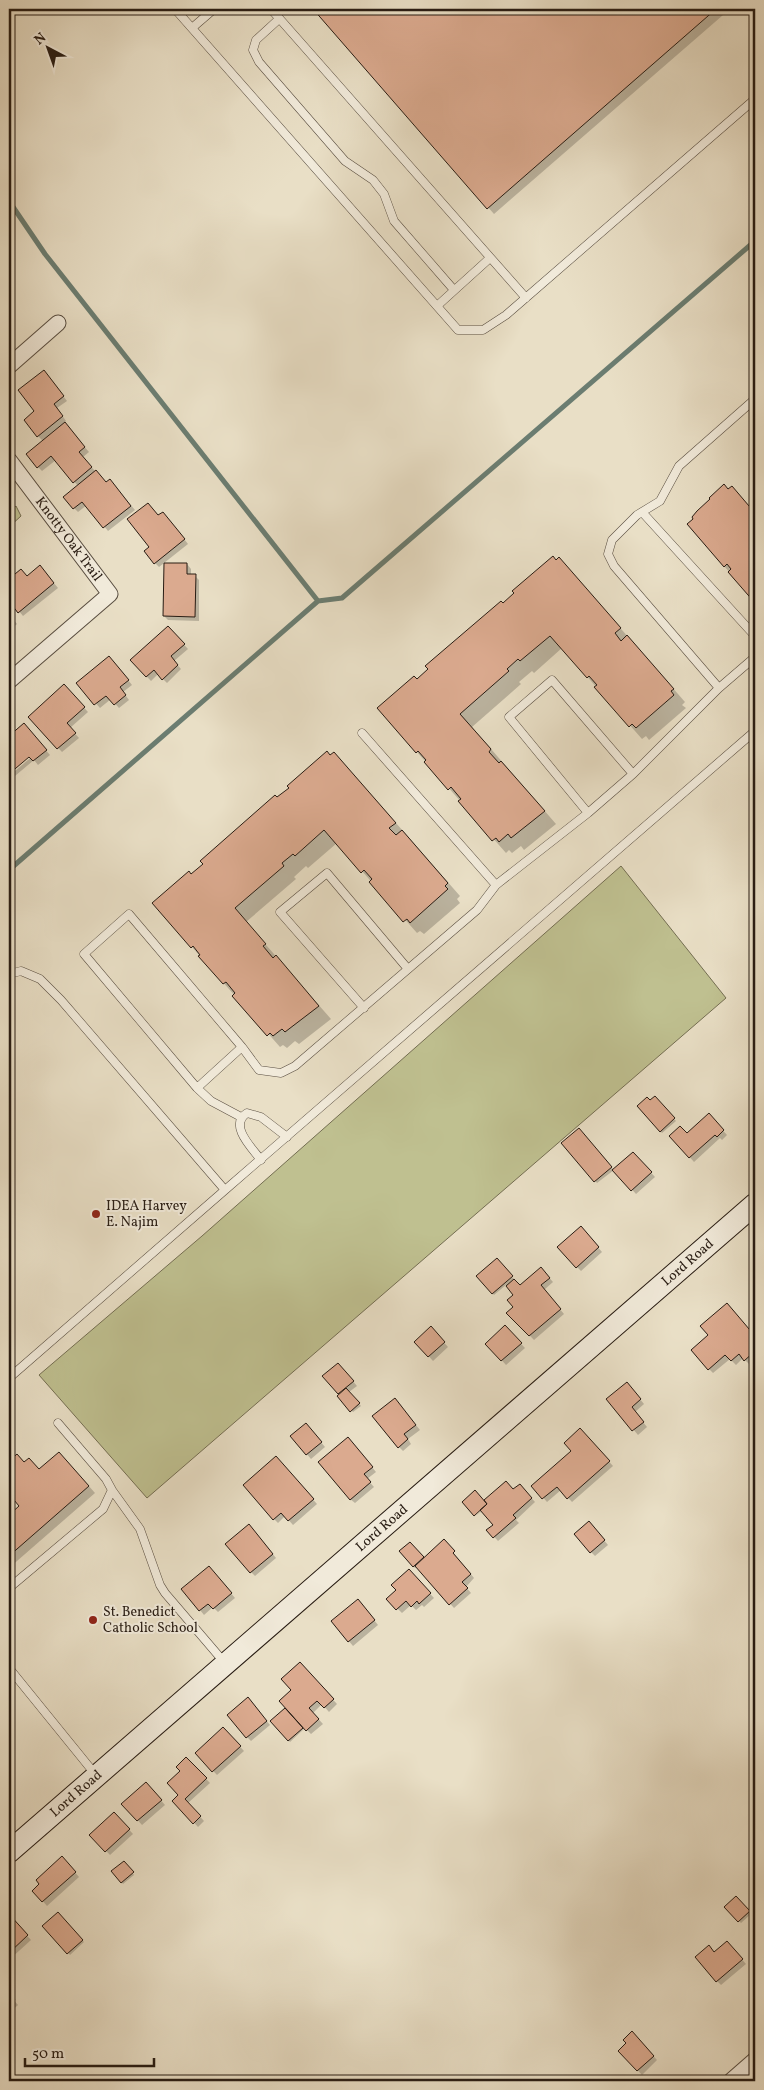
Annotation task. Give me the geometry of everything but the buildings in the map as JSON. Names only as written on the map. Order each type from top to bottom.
[{"type":"street","points":[[9,366],[58,323]]},
{"type":"street","name":"Knotty Oak Trail","points":[[9,460],[110,594],[9,682]]},
{"type":"street","name":"Lord Road","points":[[9,1852],[755,1204]]},
{"type":"street","points":[[731,2081],[755,2060]]},
{"type":"lane","points":[[175,9],[458,330],[483,330],[506,315],[755,99]]},
{"type":"lane","points":[[192,28],[214,9]]},
{"type":"lane","points":[[271,9],[526,298]]},
{"type":"lane","points":[[280,19],[256,40],[253,50],[259,62],[345,162],[373,180],[384,194],[394,221],[454,290]]},
{"type":"lane","points":[[436,306],[490,258]]},
{"type":"lane","points":[[719,688],[614,566],[608,554],[612,540],[642,512],[660,501],[679,466],[755,399]]},
{"type":"lane","points":[[642,512],[755,636]]},
{"type":"lane","points":[[241,1116],[211,1101],[196,1088],[84,954],[129,914],[242,1047],[259,1070],[281,1073],[295,1066],[364,1008],[477,910],[496,885],[588,813],[633,774],[719,688],[755,657]]},
{"type":"lane","points":[[588,813],[509,717],[552,680],[633,774]]},
{"type":"lane","points":[[9,1378],[755,731]]},
{"type":"lane","points":[[362,733],[496,885]]},
{"type":"lane","points":[[364,1008],[280,912],[327,873],[408,969]]},
{"type":"lane","points":[[9,974],[21,971],[40,979],[61,1000],[225,1190]]},
{"type":"lane","points":[[196,1088],[242,1047]]},
{"type":"lane","points":[[261,1160],[241,1132],[239,1122],[241,1116],[247,1113],[261,1117],[287,1137]]},
{"type":"lane","points":[[58,1423],[106,1479],[140,1529],[165,1593],[226,1664]]},
{"type":"lane","points":[[9,1588],[103,1509],[112,1490]]},
{"type":"lane","points":[[9,1668],[96,1776]]},
{"type":"green space","points":[[16,506],[21,516],[9,527],[9,512]]},
{"type":"green space","points":[[621,866],[726,998],[147,1498],[39,1375],[202,1236]]},
{"type":"waterway","points":[[9,201],[45,254],[318,601],[342,598],[755,241]]},
{"type":"waterway","points":[[9,870],[318,601]]},
{"type":"place","name":"IDEA Harvey E. Najim","points":[[96,1214]]},
{"type":"place","name":"St. Benedict Catholic School","points":[[93,1620]]}]
